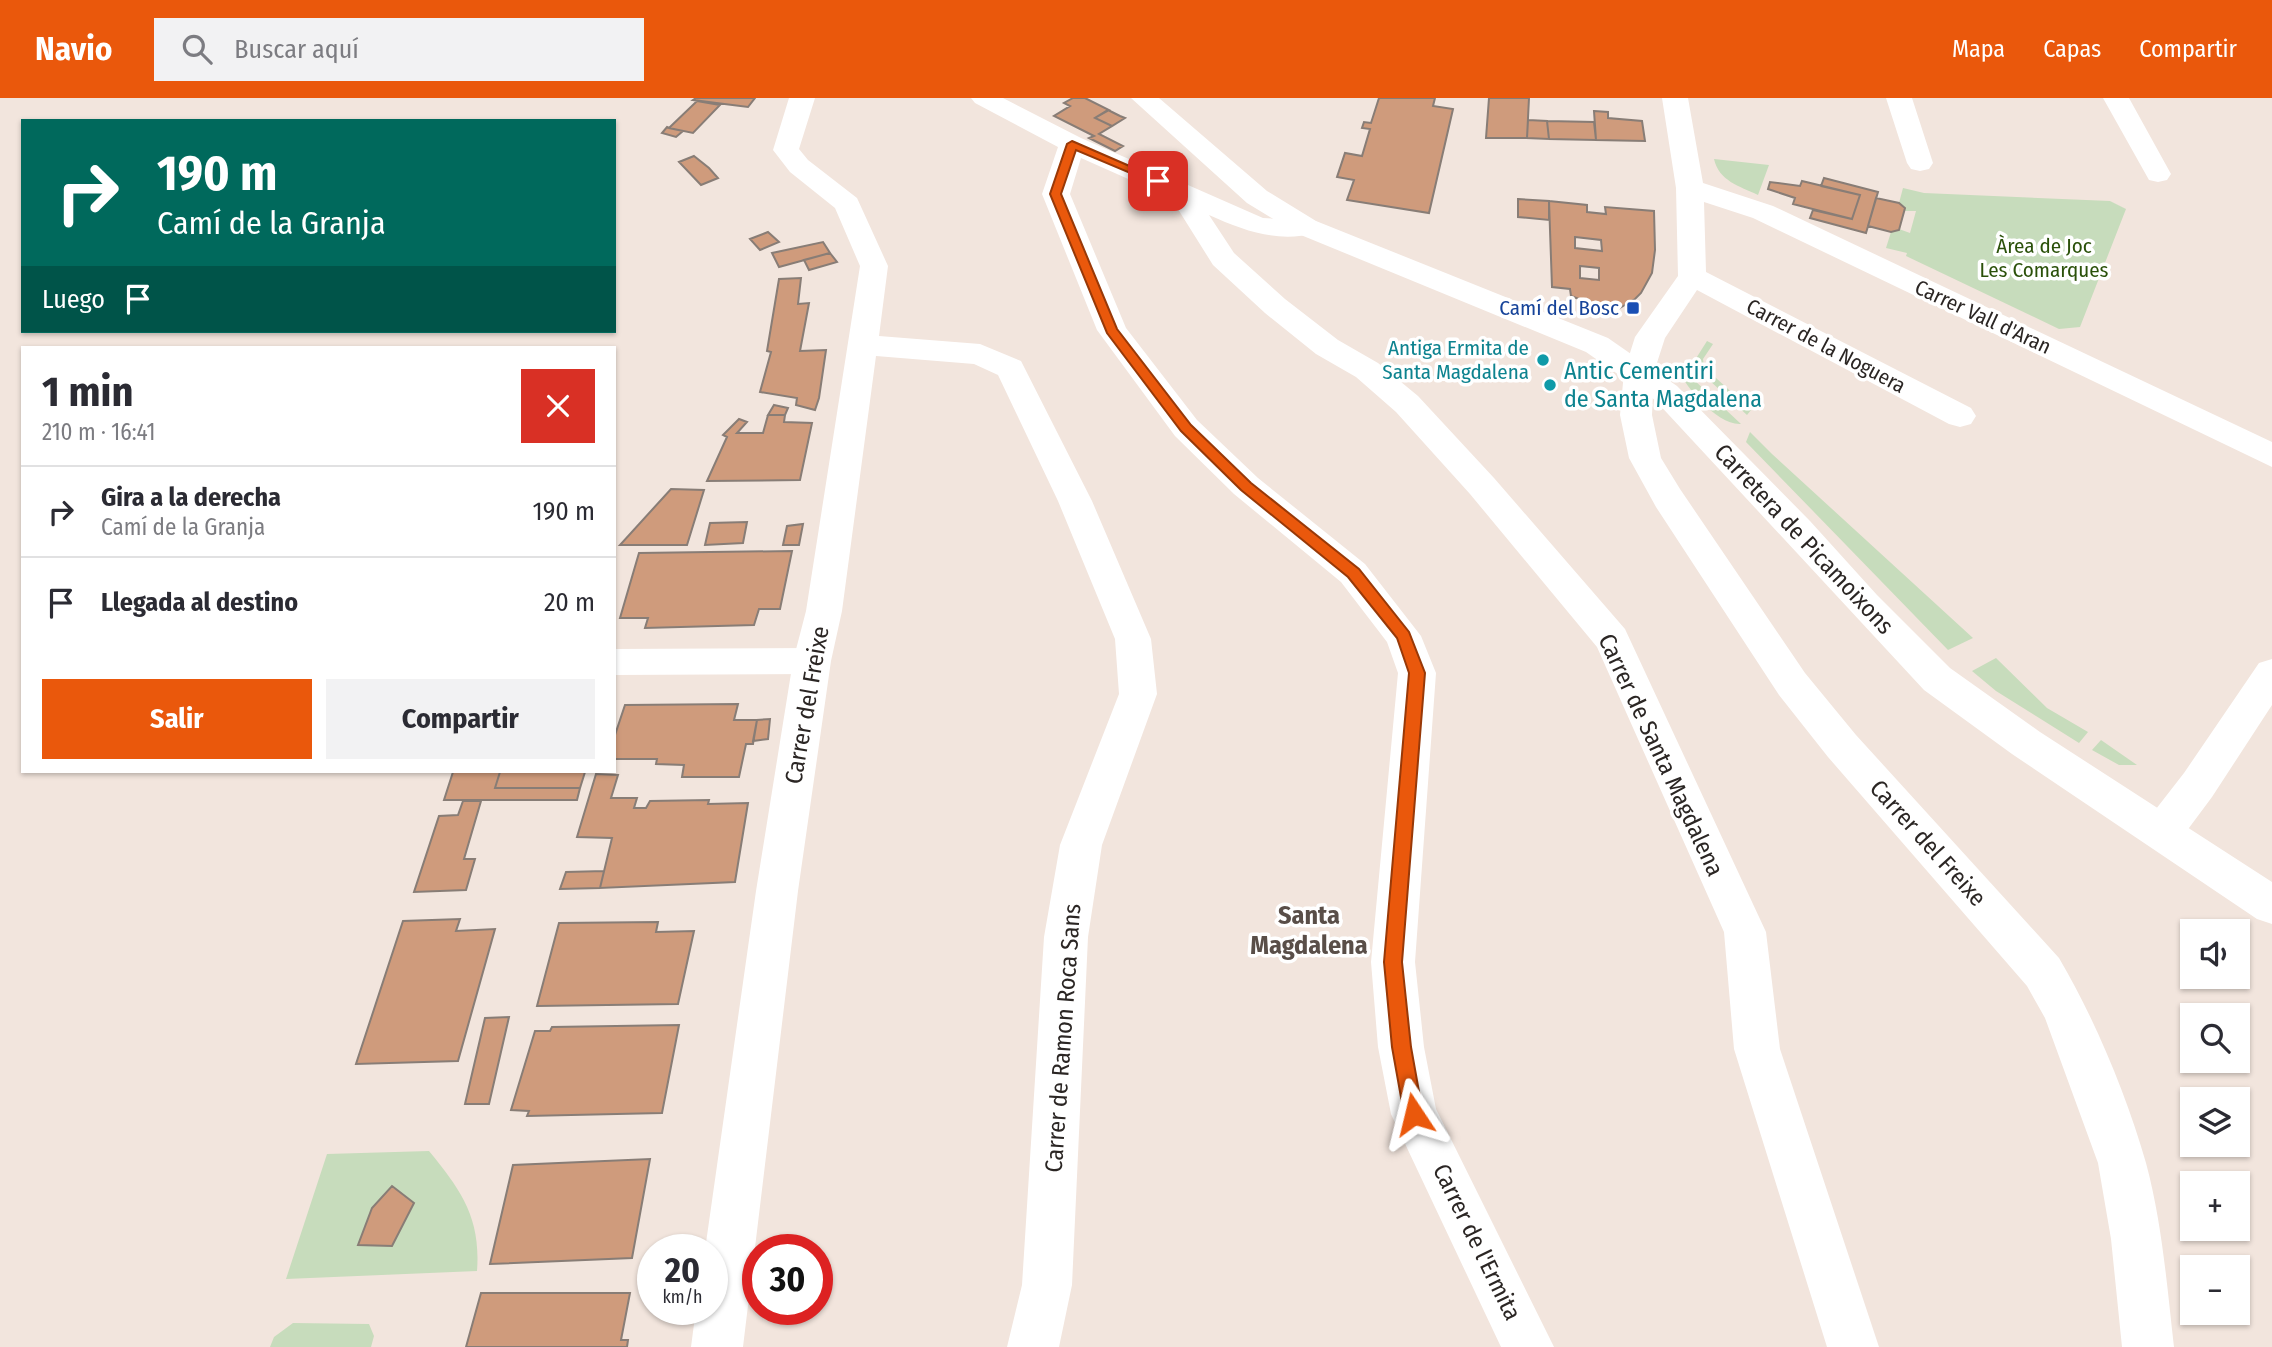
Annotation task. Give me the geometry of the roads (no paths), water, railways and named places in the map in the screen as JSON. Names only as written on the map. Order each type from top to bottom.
[{"type":"street","name":"Carrer del Freixe","points":[[717,1347],[777,891],[812,660],[824,611],[874,266],[846,204],[799,166],[786,150],[797,105],[802,98]]},
{"type":"street","points":[[984,98],[1072,144],[1257,226],[1286,229],[1306,227]]},
{"type":"street","name":"Carretera de Picamoixons","points":[[1144,98],[1257,197],[1306,227],[1597,345],[1639,372],[1666,393],[1712,438],[1864,605],[1937,679],[2026,743],[2272,905]]},
{"type":"street","points":[[1639,372],[1650,337],[1692,276],[1690,188],[1675,98]]},
{"type":"street","points":[[1899,98],[1920,163]]},
{"type":"street","points":[[2116,98],[2158,174]]},
{"type":"street","name":"Carrer de l'Ermita","points":[[1072,144],[1056,194],[1112,330],[1186,428],[1246,486],[1353,573],[1403,636],[1408,648],[1417,673],[1393,962],[1401,1047],[1414,1114],[1528,1347]]},
{"type":"street","name":"Carrer Vall d'Aran","points":[[1690,188],[1763,212],[2272,456]]},
{"type":"street","name":"Carrer de Santa Magdalena","points":[[1180,190],[1223,259],[1275,306],[1327,347],[1367,370],[1407,404],[1518,527],[1612,639],[1745,932],[1757,1049],[1853,1347]]},
{"type":"street","name":"Carrer de la Noguera","points":[[1692,276],[1959,416]]},
{"type":"street","name":"Carrer de Ramon Roca Sans","points":[[864,345],[981,354],[1010,368],[1075,501],[1133,639],[1138,694],[1081,845],[1066,937],[1047,1285],[1032,1347]]},
{"type":"street","name":"Carrer del Freixe","points":[[1639,372],[1636,415],[1645,458],[1734,600],[1800,695],[1842,747],[2012,935],[2043,972],[2063,1007],[2094,1083],[2122,1163],[2136,1239],[2148,1347]]},
{"type":"street","points":[[2163,831],[2198,785],[2272,674]]},
{"type":"lane","points":[[616,662],[812,660]]},
{"type":"place","name":"Camí del Bosc","points":[[1633,308]]},
{"type":"place","name":"Antiga Ermita de Santa Magdalena","points":[[1543,360]]},
{"type":"place","name":"Antic Cementiri de Santa Magdalena","points":[[1550,385]]},
{"type":"district","name":"Santa Magdalena","points":[[1309,930]]},
{"type":"park label","name":"Àrea de Joc Les Comarques","points":[[2044,258]]}]
